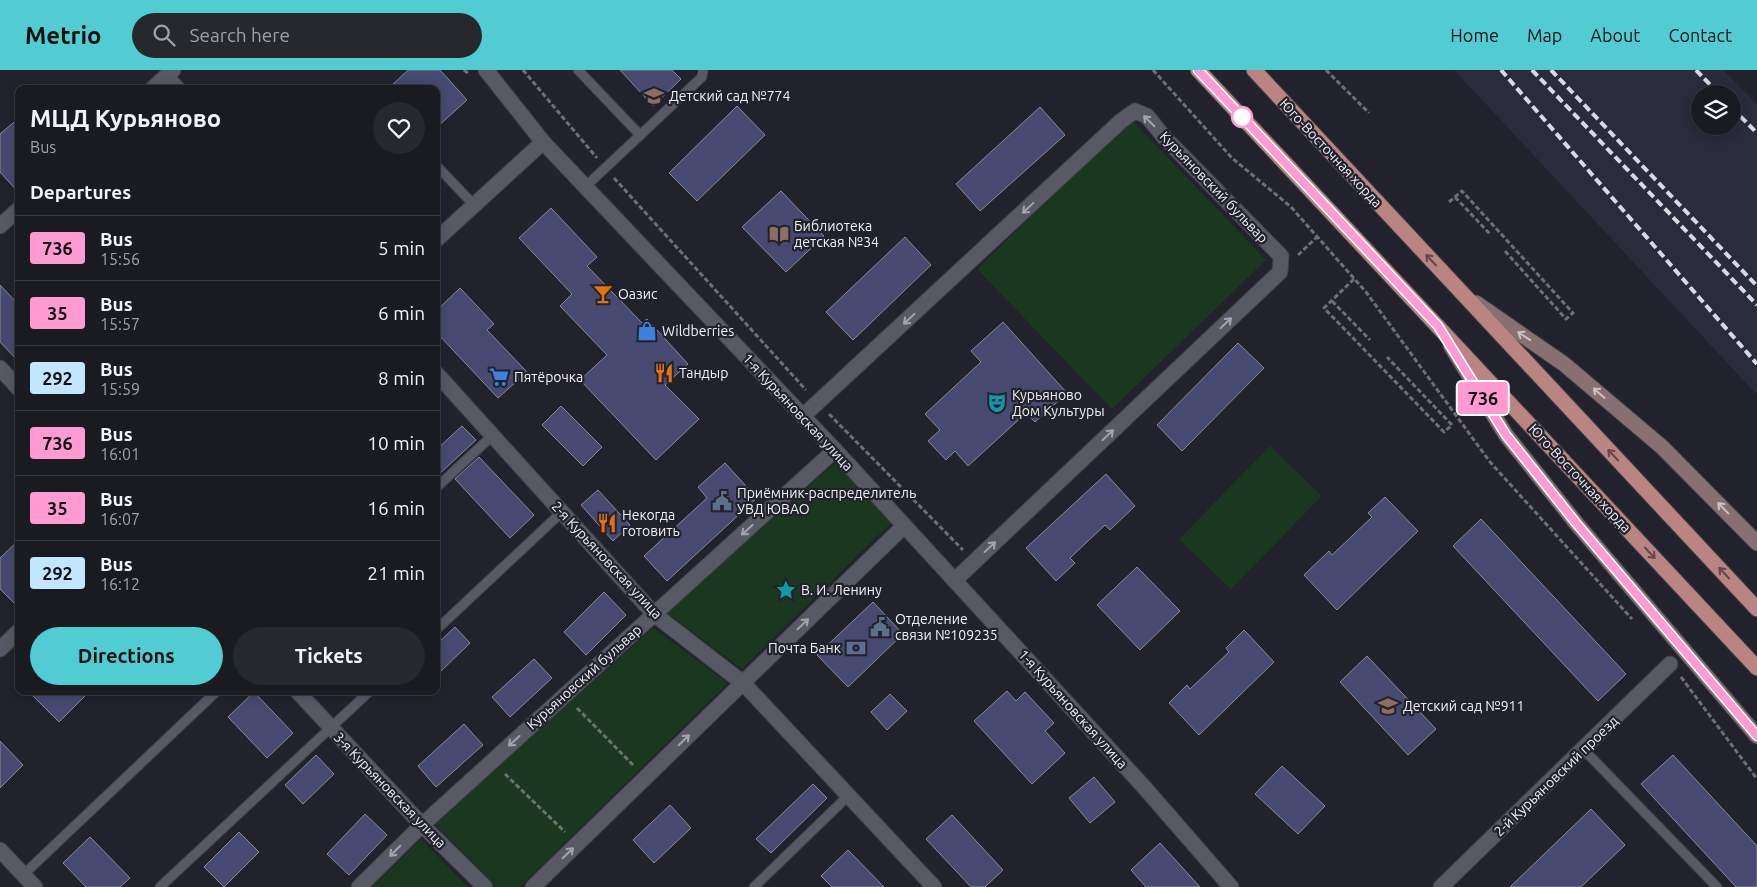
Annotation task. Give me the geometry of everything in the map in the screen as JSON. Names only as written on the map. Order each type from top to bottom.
[{"type":"main road","name":"Юго-Восточная хорда","points":[[1198,70],[1757,668]]},
{"type":"main road","name":"Юго-Восточная хорда","points":[[1254,70],[1757,609]]},
{"type":"street","name":"1-я Курьяновская улица","points":[[486,70],[543,142],[835,450],[1144,787],[1231,887]]},
{"type":"street","points":[[156,85],[167,72],[175,85]]},
{"type":"street","name":"Курьяновский бульвар","points":[[803,416],[1121,121],[1135,111],[1147,116],[1164,138],[1281,256],[1280,272],[955,580]]},
{"type":"street","points":[[440,236],[543,142]]},
{"type":"street","points":[[0,226],[15,213]]},
{"type":"street","points":[[1464,295],[1564,364],[1662,448],[1757,543]]},
{"type":"street","points":[[1438,326],[1506,435],[1576,523],[1757,736]]},
{"type":"street","points":[[0,368],[15,384]]},
{"type":"street","name":"2-я Курьяновская улица","points":[[440,377],[654,614],[743,683],[934,887]]},
{"type":"street","name":"Курьяновский бульвар","points":[[359,887],[422,825],[835,450]]},
{"type":"street","points":[[533,887],[904,526]]},
{"type":"street","points":[[0,649],[15,635]]},
{"type":"street","name":"2-й Курьяновский проезд","points":[[1441,887],[1584,750],[1670,664]]},
{"type":"street","name":"3-я Курьяновская улица","points":[[301,695],[422,825],[485,887]]},
{"type":"street","points":[[0,850],[35,887]]},
{"type":"lane","points":[[578,70],[640,135]]},
{"type":"lane","points":[[586,187],[702,76],[703,70]]},
{"type":"lane","points":[[440,169],[474,205]]},
{"type":"lane","points":[[440,484],[493,436]]},
{"type":"lane","points":[[440,626],[562,512]]},
{"type":"lane","points":[[24,875],[213,695]]},
{"type":"lane","points":[[160,887],[366,695]]},
{"type":"lane","points":[[1584,750],[1716,887]]},
{"type":"lane","points":[[754,887],[848,796]]},
{"type":"path","points":[[523,70],[605,168],[818,402],[974,562]]},
{"type":"path","points":[[1153,70],[1232,158],[1291,207],[1354,279],[1490,462],[1634,622]]},
{"type":"path","points":[[1326,70],[1369,113]]},
{"type":"path","points":[[1450,202],[1462,190],[1573,313],[1566,319],[1504,250]]},
{"type":"path","points":[[1455,196],[1490,234]]},
{"type":"path","points":[[1354,279],[1324,308],[1444,432],[1452,425],[1386,357]]},
{"type":"path","points":[[1332,301],[1370,340]]},
{"type":"path","points":[[1670,664],[1708,711],[1757,779]]},
{"type":"path","points":[[564,695],[645,778]]},
{"type":"path","points":[[492,761],[577,844]]},
{"type":"shaded area","points":[[1454,70],[1723,70],[1738,85],[1691,85],[1691,135],[1741,135],[1741,88],[1757,104],[1757,395]]},
{"type":"green space","points":[[1131,119],[1266,260],[1112,409],[977,269]]},
{"type":"green space","points":[[1270,446],[1322,496],[1231,589],[1179,539]]},
{"type":"green space","points":[[837,461],[892,522],[742,669],[667,613]]},
{"type":"green space","points":[[653,628],[728,683],[520,887],[497,887],[435,824]]},
{"type":"green space","points":[[421,839],[468,887],[372,887]]},
{"type":"building","points":[[408,70],[440,70],[467,100],[440,124],[440,85],[392,85]]},
{"type":"building","name":"Детский сад №774","points":[[620,70],[672,70],[681,79],[653,106]]},
{"type":"building","points":[[737,106],[765,135],[697,201],[669,173]]},
{"type":"building","points":[[1040,107],[1065,135],[980,211],[956,184]]},
{"type":"building","points":[[15,121],[15,189],[0,172],[0,134]]},
{"type":"building","points":[[781,191],[824,236],[786,272],[742,227]]},
{"type":"building","points":[[551,208],[597,257],[587,266],[642,323],[647,319],[688,364],[665,385],[699,419],[656,460],[580,380],[607,355],[560,306],[572,294],[519,238]]},
{"type":"building","points":[[905,237],[931,265],[853,340],[826,312]]},
{"type":"building","points":[[0,285],[15,301],[15,358],[0,342]]},
{"type":"building","points":[[460,288],[494,324],[487,330],[527,372],[498,398],[440,336],[440,307]]},
{"type":"building","name":"Курьяново Дом Культуры","points":[[1003,322],[1067,393],[1035,422],[1026,413],[968,466],[955,451],[946,460],[928,441],[940,430],[925,414],[981,362],[971,351]]},
{"type":"building","points":[[1238,343],[1264,368],[1182,451],[1157,425]]},
{"type":"building","points":[[561,406],[602,447],[583,466],[542,425]]},
{"type":"building","points":[[462,426],[476,440],[440,473],[440,446]]},
{"type":"building","points":[[479,457],[534,515],[510,538],[455,479]]},
{"type":"building","name":"Приёмник-распределитель УВД ЮВАО","points":[[725,463],[757,498],[667,581],[644,556],[707,498],[698,487]]},
{"type":"building","points":[[1106,474],[1135,506],[1110,530],[1105,525],[1070,558],[1075,563],[1056,581],[1026,548]]},
{"type":"building","points":[[598,490],[630,525],[613,541],[581,505]]},
{"type":"building","points":[[1385,497],[1418,531],[1337,610],[1304,575],[1329,551],[1332,555],[1372,517],[1368,513]]},
{"type":"building","points":[[1481,519],[1626,674],[1598,701],[1453,546]]},
{"type":"building","points":[[15,544],[15,604],[0,589],[0,558]]},
{"type":"building","points":[[1137,567],[1180,611],[1140,650],[1097,605]]},
{"type":"building","points":[[604,592],[626,615],[586,655],[564,632]]},
{"type":"building","points":[[873,602],[903,634],[848,687],[817,655]]},
{"type":"building","points":[[455,627],[470,643],[440,672],[440,641]]},
{"type":"building","points":[[1244,630],[1274,662],[1199,735],[1169,703],[1187,685],[1190,689],[1229,652],[1226,648]]},
{"type":"building","name":"Детский сад №911","points":[[1367,656],[1436,729],[1408,755],[1340,682]]},
{"type":"building","points":[[534,659],[552,678],[510,717],[492,697]]},
{"type":"building","points":[[1007,691],[1016,701],[1025,692],[1054,723],[1045,731],[1065,753],[1032,784],[974,721]]},
{"type":"building","points":[[890,694],[907,711],[887,730],[871,712]]},
{"type":"building","points":[[32,695],[86,695],[59,722]]},
{"type":"building","points":[[251,695],[257,695],[293,733],[267,758],[228,717]]},
{"type":"building","points":[[464,724],[483,745],[436,787],[418,766]]},
{"type":"building","points":[[0,741],[23,765],[0,788]]},
{"type":"building","points":[[316,755],[334,774],[303,804],[285,785]]},
{"type":"building","points":[[1673,755],[1757,846],[1757,887],[1736,887],[1641,784]]},
{"type":"building","points":[[1282,766],[1325,806],[1298,834],[1255,794]]},
{"type":"building","points":[[1094,777],[1115,802],[1090,823],[1069,798]]},
{"type":"building","points":[[813,784],[827,798],[771,853],[756,839]]},
{"type":"building","points":[[670,805],[691,828],[654,863],[633,840]]},
{"type":"building","points":[[1591,809],[1625,845],[1581,887],[1510,887]]},
{"type":"building","points":[[365,814],[387,835],[349,875],[327,854]]},
{"type":"building","points":[[952,815],[1003,870],[985,887],[971,887],[926,839]]},
{"type":"building","points":[[239,832],[259,852],[224,887],[204,867]]},
{"type":"building","points":[[90,837],[130,878],[120,887],[86,887],[63,863]]},
{"type":"building","points":[[1160,843],[1200,887],[1146,887],[1131,870]]},
{"type":"building","points":[[848,850],[884,887],[832,887],[821,876]]},
{"type":"railway","points":[[1501,70],[1757,364]]},
{"type":"railway","points":[[1532,70],[1757,305]]},
{"type":"railway","points":[[1551,70],[1757,286]]},
{"type":"railway","points":[[1696,70],[1710,85]]},
{"type":"railway","points":[[1741,117],[1757,133]]},
{"type":"bus line","name":"736","points":[[1198,70],[1438,326],[1506,435],[1576,523],[1757,736]]},
{"type":"place","name":"Детский сад №774","points":[[654,96]]},
{"type":"place","name":"Библиотека детская №34","points":[[779,234]]},
{"type":"place","name":"Оазис","points":[[603,294]]},
{"type":"place","name":"Wildberries","points":[[647,331]]},
{"type":"place","name":"Тандыр","points":[[664,373]]},
{"type":"place","name":"Пятёрочка","points":[[499,377]]},
{"type":"place","name":"Курьяново Дом Культуры","points":[[997,403]]},
{"type":"place","name":"Приёмник-распределитель УВД ЮВАО","points":[[722,501]]},
{"type":"place","name":"Некогда готовить","points":[[607,523]]},
{"type":"place","name":"В. И. Ленину","points":[[786,590]]},
{"type":"place","name":"Отделение связи №109235","points":[[880,627]]},
{"type":"place","name":"Почта Банк","points":[[856,648]]},
{"type":"place","name":"Детский сад №911","points":[[1388,706]]}]
